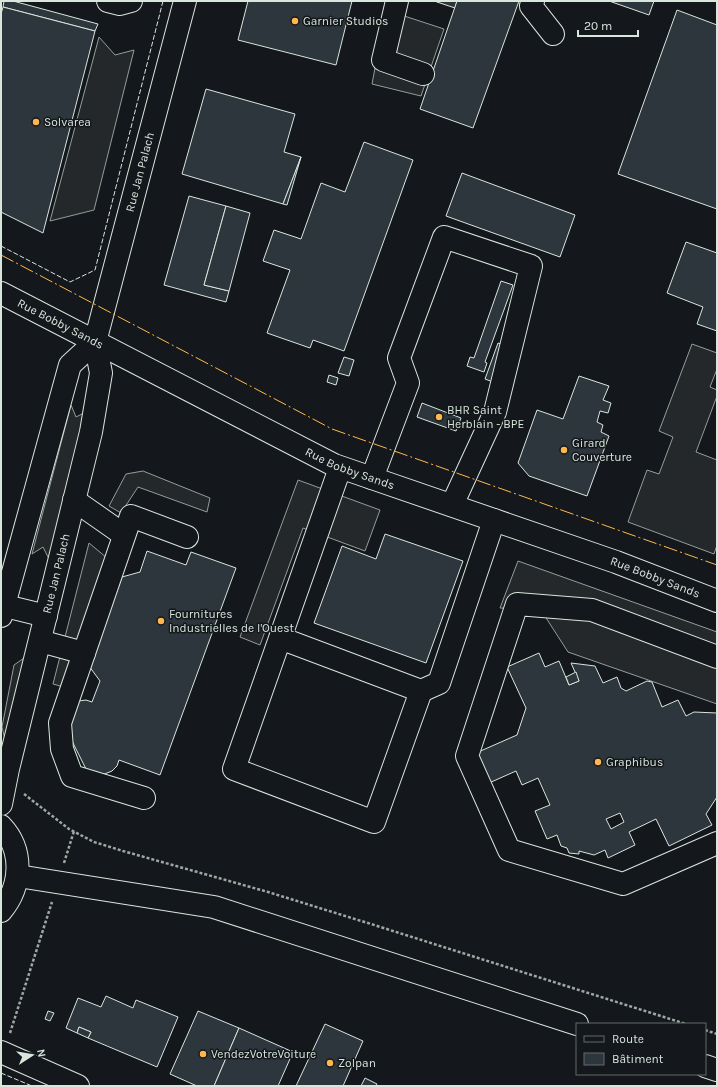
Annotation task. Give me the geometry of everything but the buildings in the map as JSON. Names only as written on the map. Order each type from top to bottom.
[{"type":"street","points":[[108,1],[120,4],[131,1]]},
{"type":"street","name":"Rue Jan Palach","points":[[1,804],[91,432],[101,373],[94,342],[185,1]]},
{"type":"street","points":[[397,1],[383,60],[423,74]]},
{"type":"street","points":[[532,1],[531,6],[553,34]]},
{"type":"street","points":[[372,478],[408,383],[399,358],[444,237],[531,266],[495,412],[452,506]]},
{"type":"street","name":"Rue Bobby Sands","points":[[1,293],[340,468],[616,562],[717,601]]},
{"type":"street","points":[[46,616],[2,609],[70,365],[94,342]]},
{"type":"street","points":[[340,468],[234,769],[374,822],[422,691],[439,683],[494,520]]},
{"type":"street","points":[[74,500],[124,536]]},
{"type":"street","points":[[144,798],[72,776],[62,749],[60,723],[131,516],[187,537]]},
{"type":"street","points":[[717,657],[592,610],[517,604],[467,756],[509,850],[623,884],[717,843]]},
{"type":"street","points":[[280,638],[422,691]]},
{"type":"street","points":[[40,641],[84,653]]},
{"type":"street","points":[[1,826],[12,841],[18,864],[18,876],[15,889],[1,911]]},
{"type":"street","points":[[18,876],[214,907],[576,1024]]},
{"type":"street","points":[[2,1052],[78,1086]]},
{"type":"street","points":[[706,1066],[717,1070]]},
{"type":"path","points":[[6,781],[74,831],[94,842],[268,892],[683,1023]]},
{"type":"path","points":[[2,1052],[74,831]]},
{"type":"path","points":[[706,1030],[717,1034]]},
{"type":"shaded area","points":[[386,10],[444,29],[421,96],[372,84]]},
{"type":"shaded area","points":[[99,37],[115,55],[134,50],[94,210],[50,221]]},
{"type":"shaded area","points":[[692,344],[717,353],[717,369],[710,387],[717,390],[717,396],[696,452],[717,460],[717,545],[714,554],[628,522],[647,470],[659,474],[673,437],[659,431]]},
{"type":"shaded area","points":[[71,405],[76,417],[88,411],[49,559],[43,547],[32,554]]},
{"type":"shaded area","points":[[143,471],[210,498],[207,512],[138,487],[121,513],[109,506],[126,474]]},
{"type":"shaded area","points":[[298,480],[380,510],[365,551],[303,528],[260,645],[240,637]]},
{"type":"shaded area","points":[[89,543],[119,568],[78,691],[53,684]]},
{"type":"shaded area","points":[[518,561],[717,632],[717,704],[568,652],[541,610],[500,608]]},
{"type":"shaded area","points":[[27,656],[6,744],[2,727],[14,665]]},
{"type":"fence","points":[[1,246],[70,282],[95,270],[163,1]]},
{"type":"fence","points":[[1,1073],[32,1086]]},
{"type":"power","points":[[1,255],[332,429],[717,565]]},
{"type":"place","name":"Garnier Studios","points":[[295,21]]},
{"type":"place","name":"Solvarea","points":[[36,122]]},
{"type":"place","name":"BHR Saint Herblain - BPE","points":[[439,417]]},
{"type":"place","name":"Girard Couverture","points":[[564,450]]},
{"type":"place","name":"Fournitures Industrielles de l'Ouest","points":[[161,621]]},
{"type":"place","name":"Graphibus","points":[[598,762]]},
{"type":"place","name":"VendezVotreVoiture","points":[[203,1054]]},
{"type":"place","name":"Zolpan","points":[[330,1063]]}]
